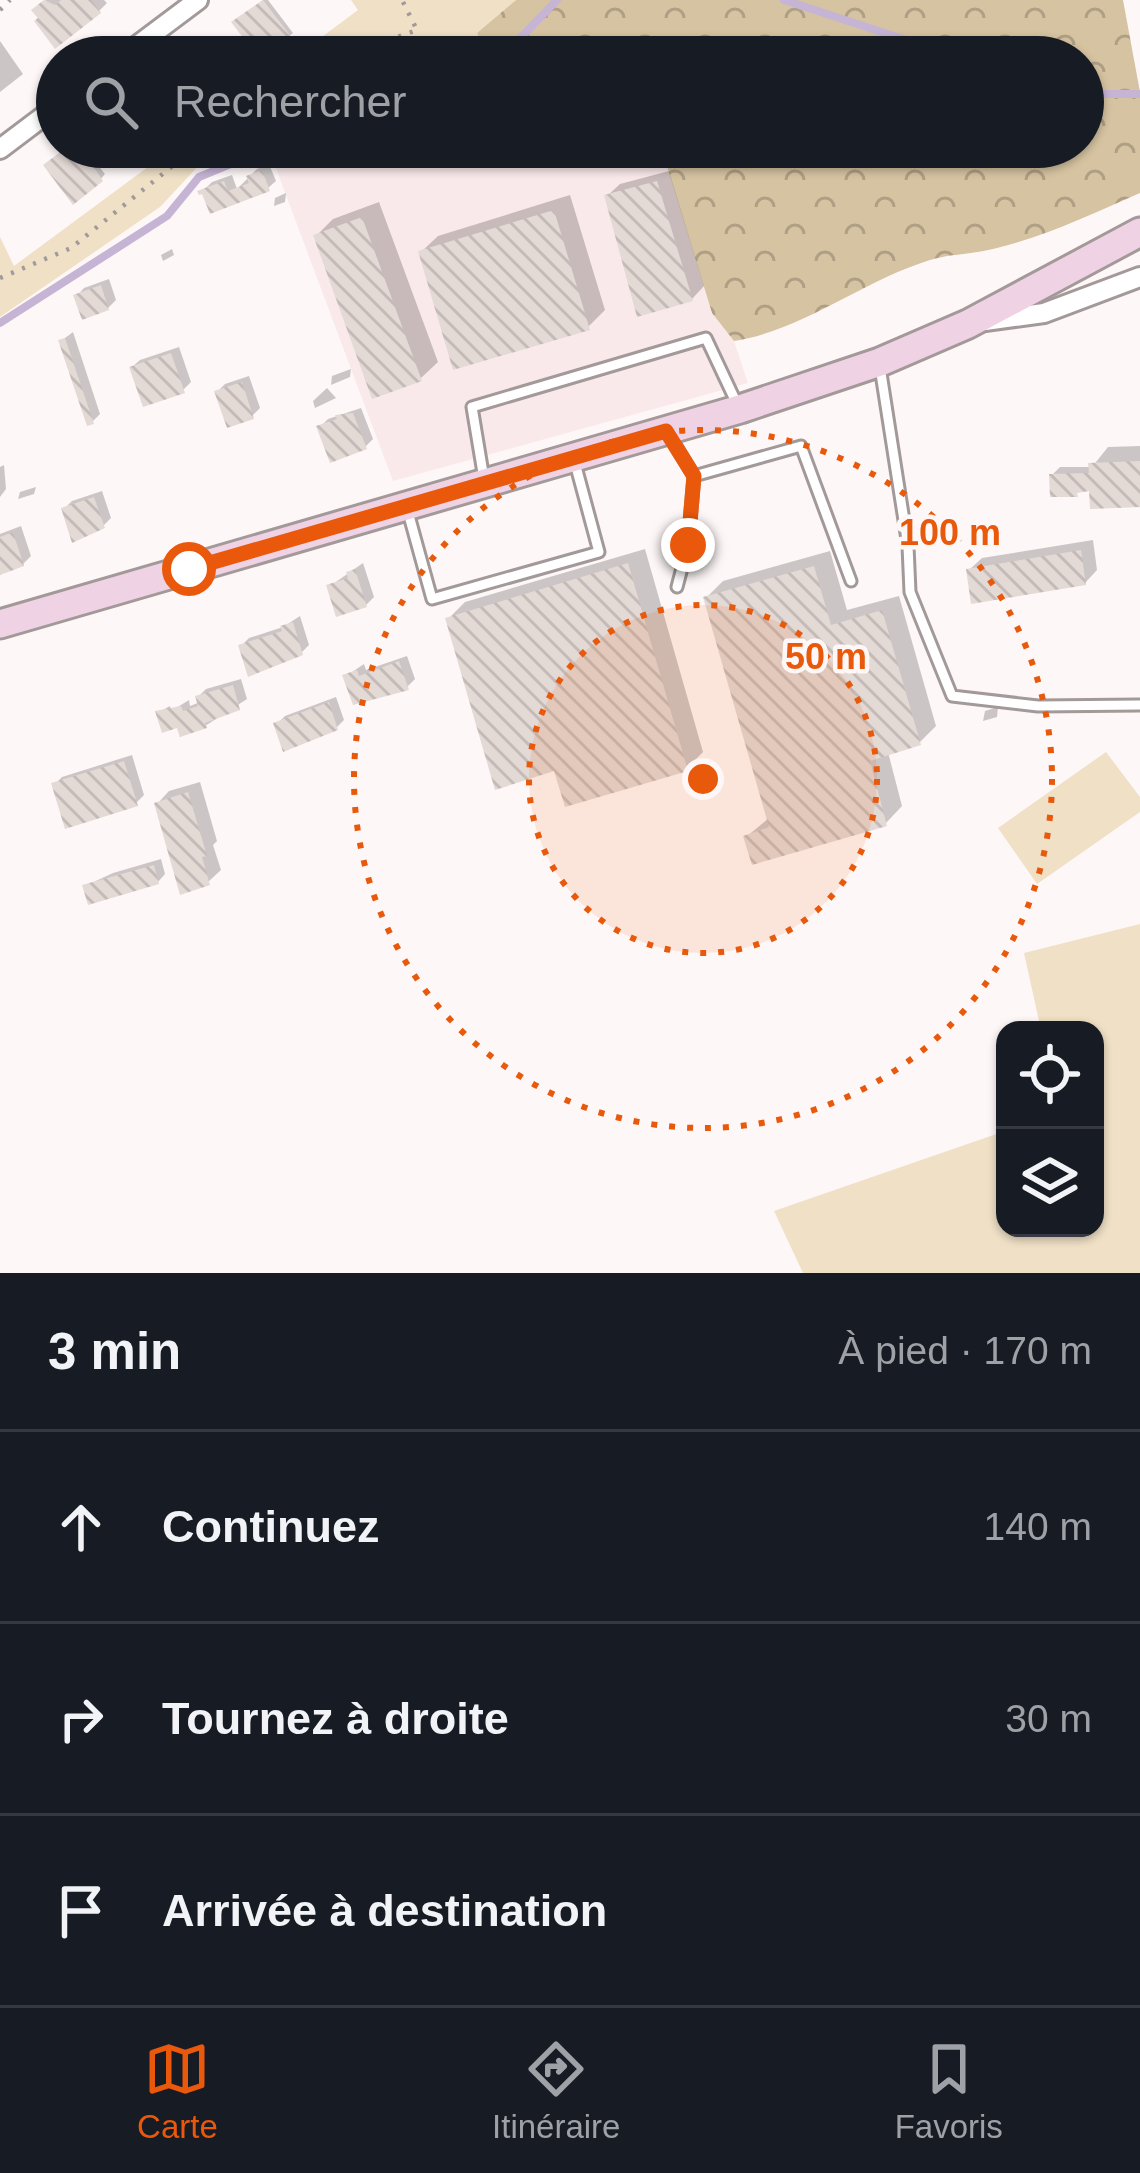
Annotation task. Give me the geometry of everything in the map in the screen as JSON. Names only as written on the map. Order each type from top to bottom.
[{"type":"main road","points":[[0,624],[740,409],[880,362],[968,324],[1140,232]]},
{"type":"street","points":[[150,36],[198,0]]},
{"type":"street","points":[[0,149],[36,122]]},
{"type":"street","points":[[968,324],[1044,313],[1140,277]]},
{"type":"lane","points":[[484,483],[472,407],[706,338],[740,409]]},
{"type":"lane","points":[[880,362],[908,546],[910,592],[952,696],[1038,706],[1140,705]]},
{"type":"lane","points":[[666,431],[694,476],[688,545],[676,587]]},
{"type":"lane","points":[[694,476],[801,446],[851,581]]},
{"type":"lane","points":[[406,507],[432,599],[599,552],[574,458]]},
{"type":"path","points":[[0,10],[10,0]]},
{"type":"path","points":[[400,36],[417,30],[402,0]]},
{"type":"path","points":[[0,278],[71,248],[170,168]]},
{"type":"shaded area","points":[[351,0],[516,0],[478,36],[323,36],[358,10]]},
{"type":"shaded area","points":[[147,168],[196,168],[160,207],[0,317],[0,237],[14,266]]},
{"type":"shaded area","points":[[276,168],[668,168],[712,313],[734,341],[748,383],[393,481]]},
{"type":"shaded area","points":[[1106,752],[1140,797],[1140,812],[1037,884],[998,828]]},
{"type":"shaded area","points":[[1140,924],[1140,1273],[803,1273],[774,1211],[996,1134],[996,1237],[1104,1237],[1104,1021],[1039,1021],[1024,953]]},
{"type":"green space","points":[[516,0],[1123,0],[1140,92],[1140,193],[1031,238],[905,269],[785,327],[734,341],[712,313],[668,168],[1104,168],[1104,36],[477,33]]},
{"type":"building","points":[[44,0],[55,5],[61,0],[91,0],[101,13],[72,36],[45,36],[31,10]]},
{"type":"building","points":[[263,0],[290,36],[242,36],[231,22]]},
{"type":"building","points":[[45,168],[94,168],[103,181],[73,205]]},
{"type":"building","points":[[262,170],[270,191],[210,214],[197,191],[224,181],[228,191],[249,183],[246,176]]},
{"type":"building","points":[[657,181],[693,301],[637,317],[604,195]]},
{"type":"building","points":[[554,210],[590,330],[453,370],[418,251]]},
{"type":"building","points":[[362,217],[422,381],[372,399],[313,235]]},
{"type":"building","points":[[101,285],[109,310],[82,320],[73,295]]},
{"type":"building","points":[[65,338],[94,424],[87,426],[58,340]]},
{"type":"building","points":[[171,353],[185,393],[143,407],[129,367]]},
{"type":"building","points":[[242,382],[254,419],[227,428],[214,391]]},
{"type":"building","points":[[353,413],[367,449],[330,463],[316,426],[337,419],[335,415]]},
{"type":"building","points":[[1140,461],[1140,507],[1090,509],[1089,491],[1077,493],[1078,497],[1050,497],[1049,474],[1089,473],[1088,463]]},
{"type":"building","points":[[94,497],[105,528],[72,543],[61,508]]},
{"type":"building","points":[[13,532],[24,566],[0,575],[0,537]]},
{"type":"building","points":[[1081,550],[1086,585],[971,604],[966,569]]},
{"type":"building","points":[[628,563],[688,771],[565,807],[554,771],[495,790],[445,618]]},
{"type":"building","points":[[814,566],[831,625],[882,610],[921,745],[870,761],[887,826],[752,865],[743,836],[769,827],[703,597]]},
{"type":"building","points":[[355,569],[367,607],[336,617],[326,585],[348,578],[346,572]]},
{"type":"building","points":[[293,622],[303,655],[248,677],[238,645],[282,631],[280,626]]},
{"type":"building","points":[[399,661],[409,690],[353,705],[342,675],[357,670],[359,676]]},
{"type":"building","points":[[233,685],[240,710],[180,737],[177,728],[162,733],[155,711],[198,706],[195,696]]},
{"type":"building","points":[[329,702],[338,730],[283,752],[273,723]]},
{"type":"building","points":[[124,761],[138,806],[65,829],[51,783]]},
{"type":"building","points":[[188,792],[207,856],[202,857],[210,885],[180,895],[154,803]]},
{"type":"building","points":[[154,865],[159,884],[88,905],[82,885]]},
{"type":"waterway","points":[[522,36],[557,0]]},
{"type":"waterway","points":[[784,0],[894,36]]},
{"type":"waterway","points":[[1104,94],[1140,94]]},
{"type":"waterway","points":[[0,323],[167,216],[199,177],[221,168]]},
{"type":"route","points":[[189,569],[666,431],[694,476],[688,545]]}]
